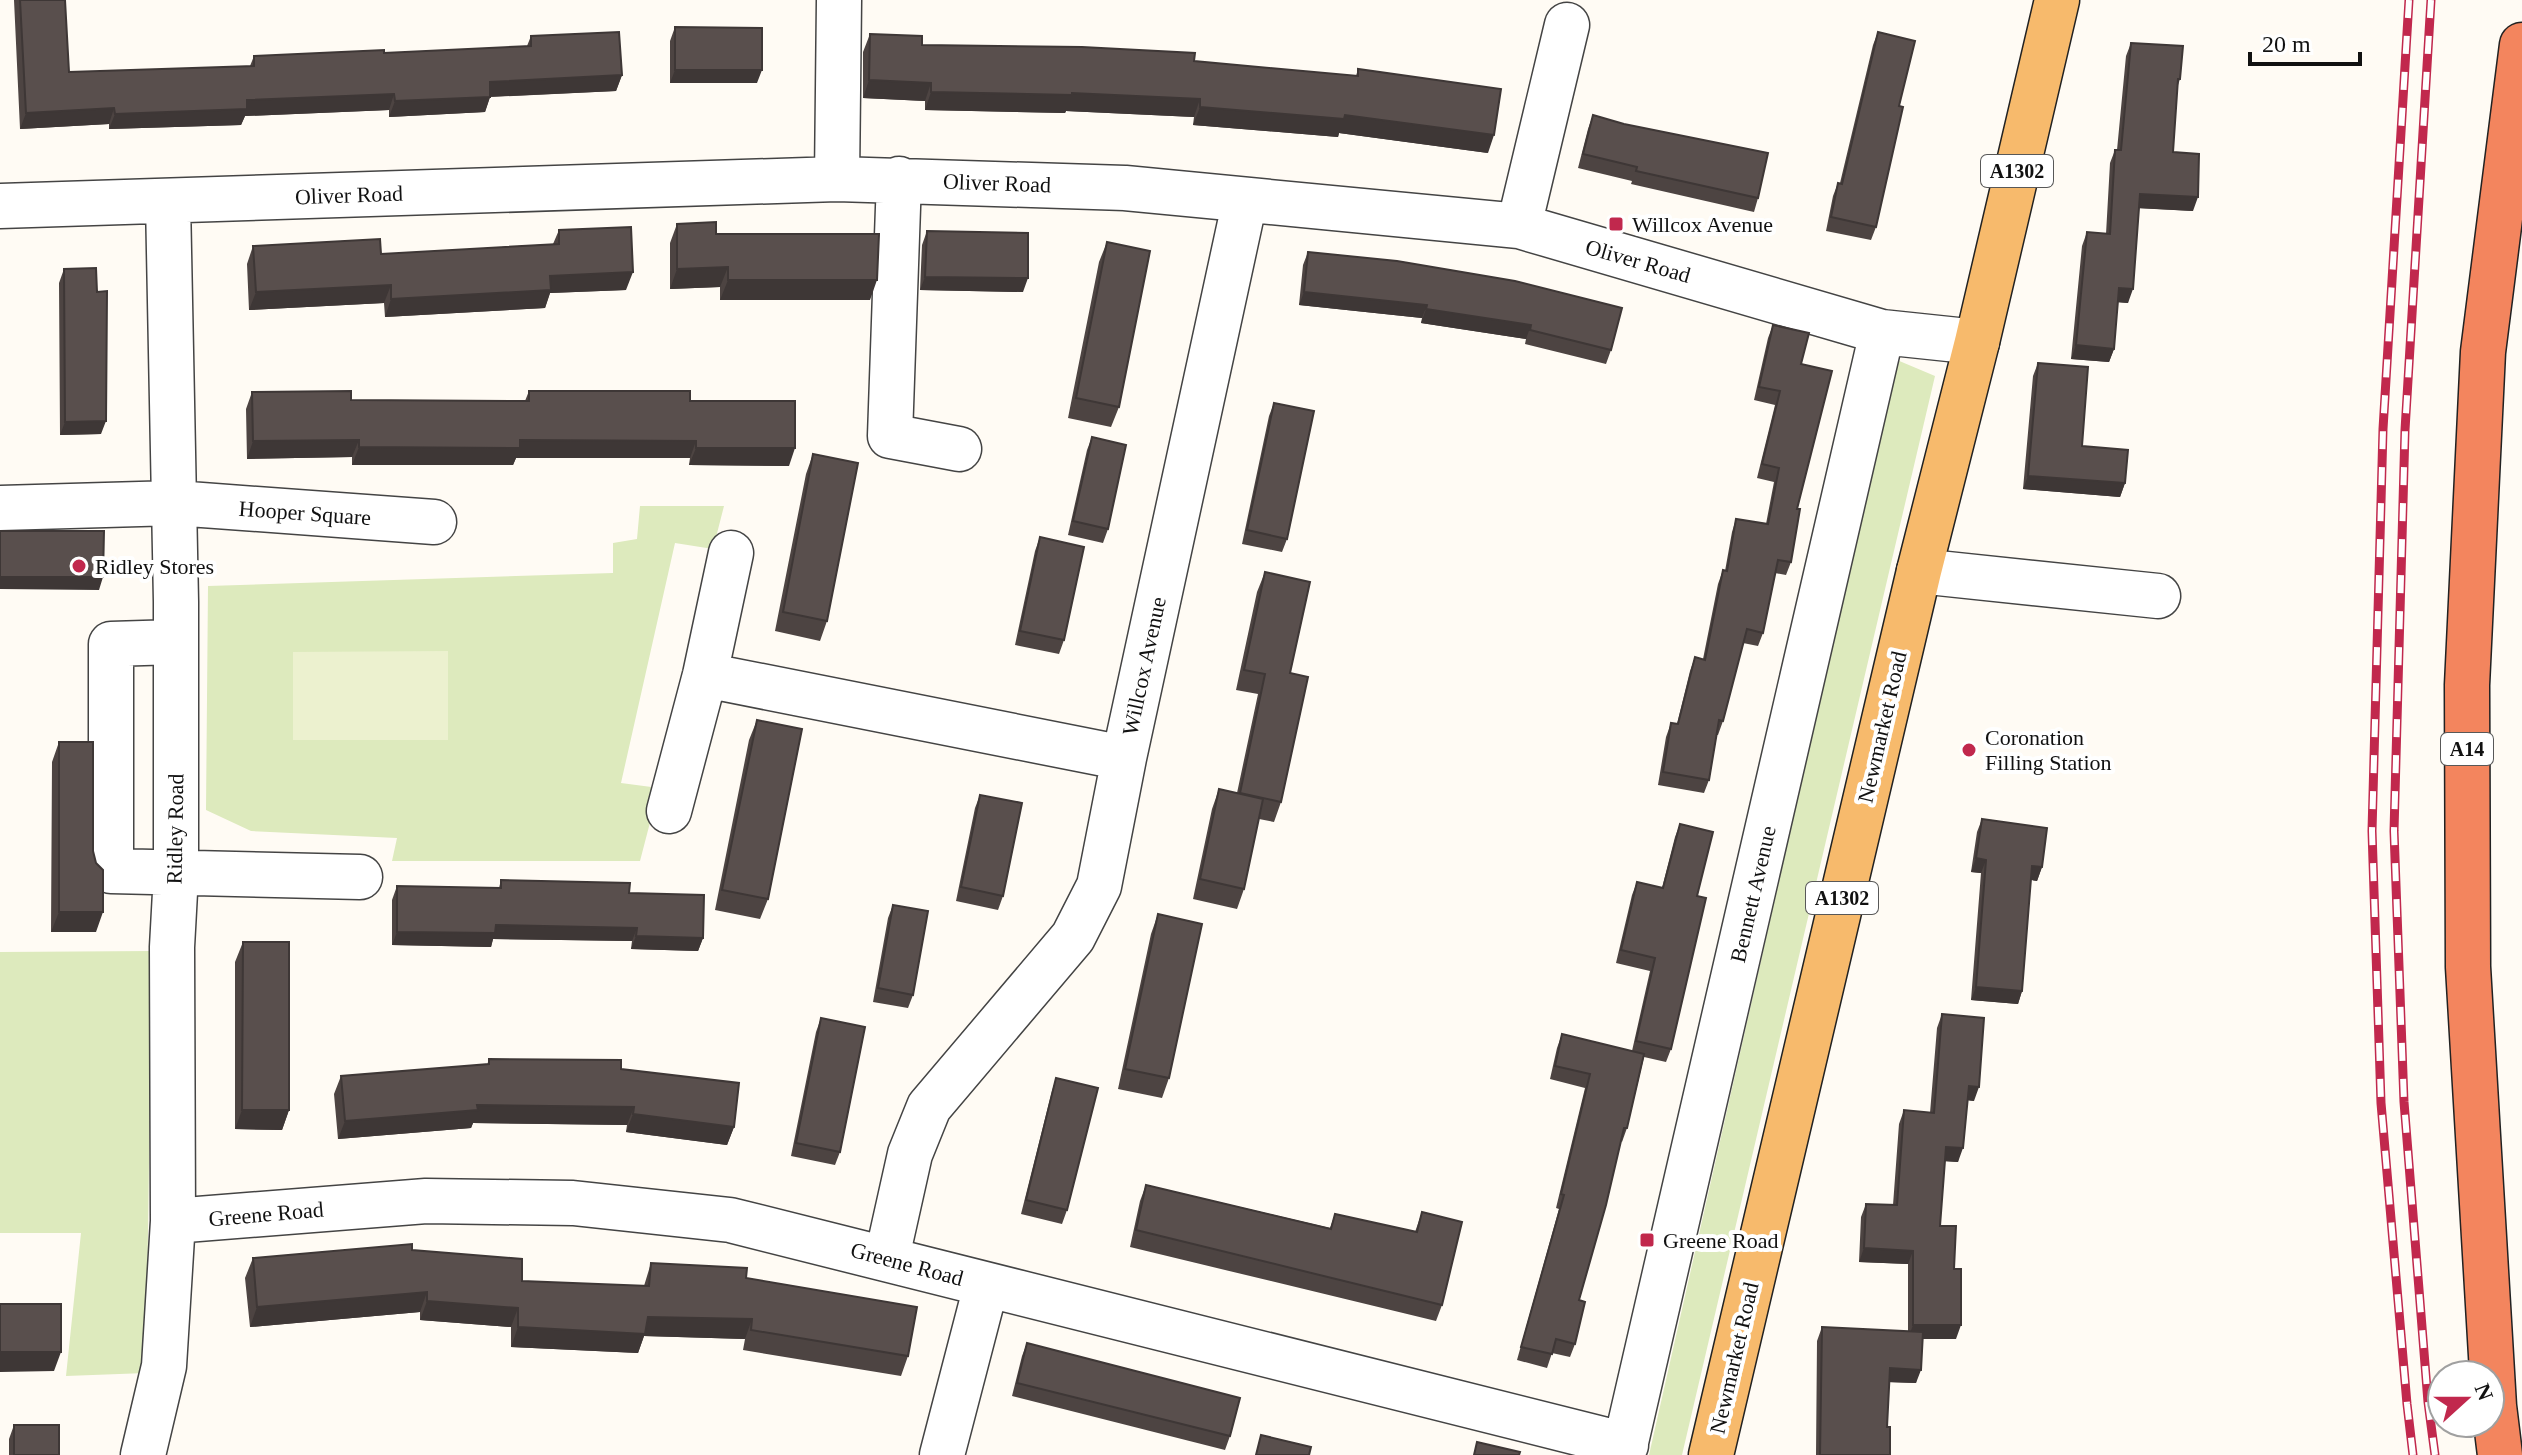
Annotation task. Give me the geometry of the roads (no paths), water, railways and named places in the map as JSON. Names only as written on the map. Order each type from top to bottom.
[{"type":"highway","name":"A14","points":[[2500,1455],[2494,1406],[2468,967],[2467,685],[2483,352],[2522,45]]},
{"type":"main road","name":"Newmarket Road","points":[[1711,1455],[2057,0]]},
{"type":"street","points":[[837,179],[839,0]]},
{"type":"street","points":[[1519,226],[1567,25]]},
{"type":"street","name":"Oliver Road","points":[[0,206],[837,179],[1125,188],[1519,226],[1882,332],[1977,342]]},
{"type":"street","points":[[899,179],[890,436],[959,449]]},
{"type":"street","name":"Willcox Avenue","points":[[887,1257],[910,1154],[929,1107],[1073,937],[1099,886],[1245,200]]},
{"type":"street","name":"Ridley Road","points":[[143,1455],[164,1366],[173,1221],[172,947],[176,874],[176,642],[168,201]]},
{"type":"street","name":"Bennett Avenue","points":[[1625,1450],[1882,332]]},
{"type":"street","name":"Hooper Square","points":[[0,508],[175,503],[434,522]]},
{"type":"street","points":[[669,811],[705,675],[731,553]]},
{"type":"street","points":[[1919,571],[2158,596]]},
{"type":"street","points":[[176,642],[111,644],[111,871],[360,877]]},
{"type":"street","name":"Willcox Avenue","points":[[705,675],[1124,758]]},
{"type":"street","name":"Greene Road","points":[[173,1221],[426,1201],[573,1203],[730,1220],[887,1257],[986,1286],[1625,1450]]},
{"type":"street","points":[[942,1455],[986,1286]]},
{"type":"railway","points":[[2409,0],[2383,429],[2372,831],[2381,1103],[2413,1455]]},
{"type":"railway","points":[[2431,0],[2405,430],[2394,831],[2404,1102],[2435,1455]]},
{"type":"place","name":"Willcox Avenue","points":[[1616,224]]},
{"type":"place","name":"Ridley Stores","points":[[79,566]]},
{"type":"place","name":"Coronation Filling Station","points":[[1969,750]]},
{"type":"place","name":"Greene Road","points":[[1647,1240]]}]
